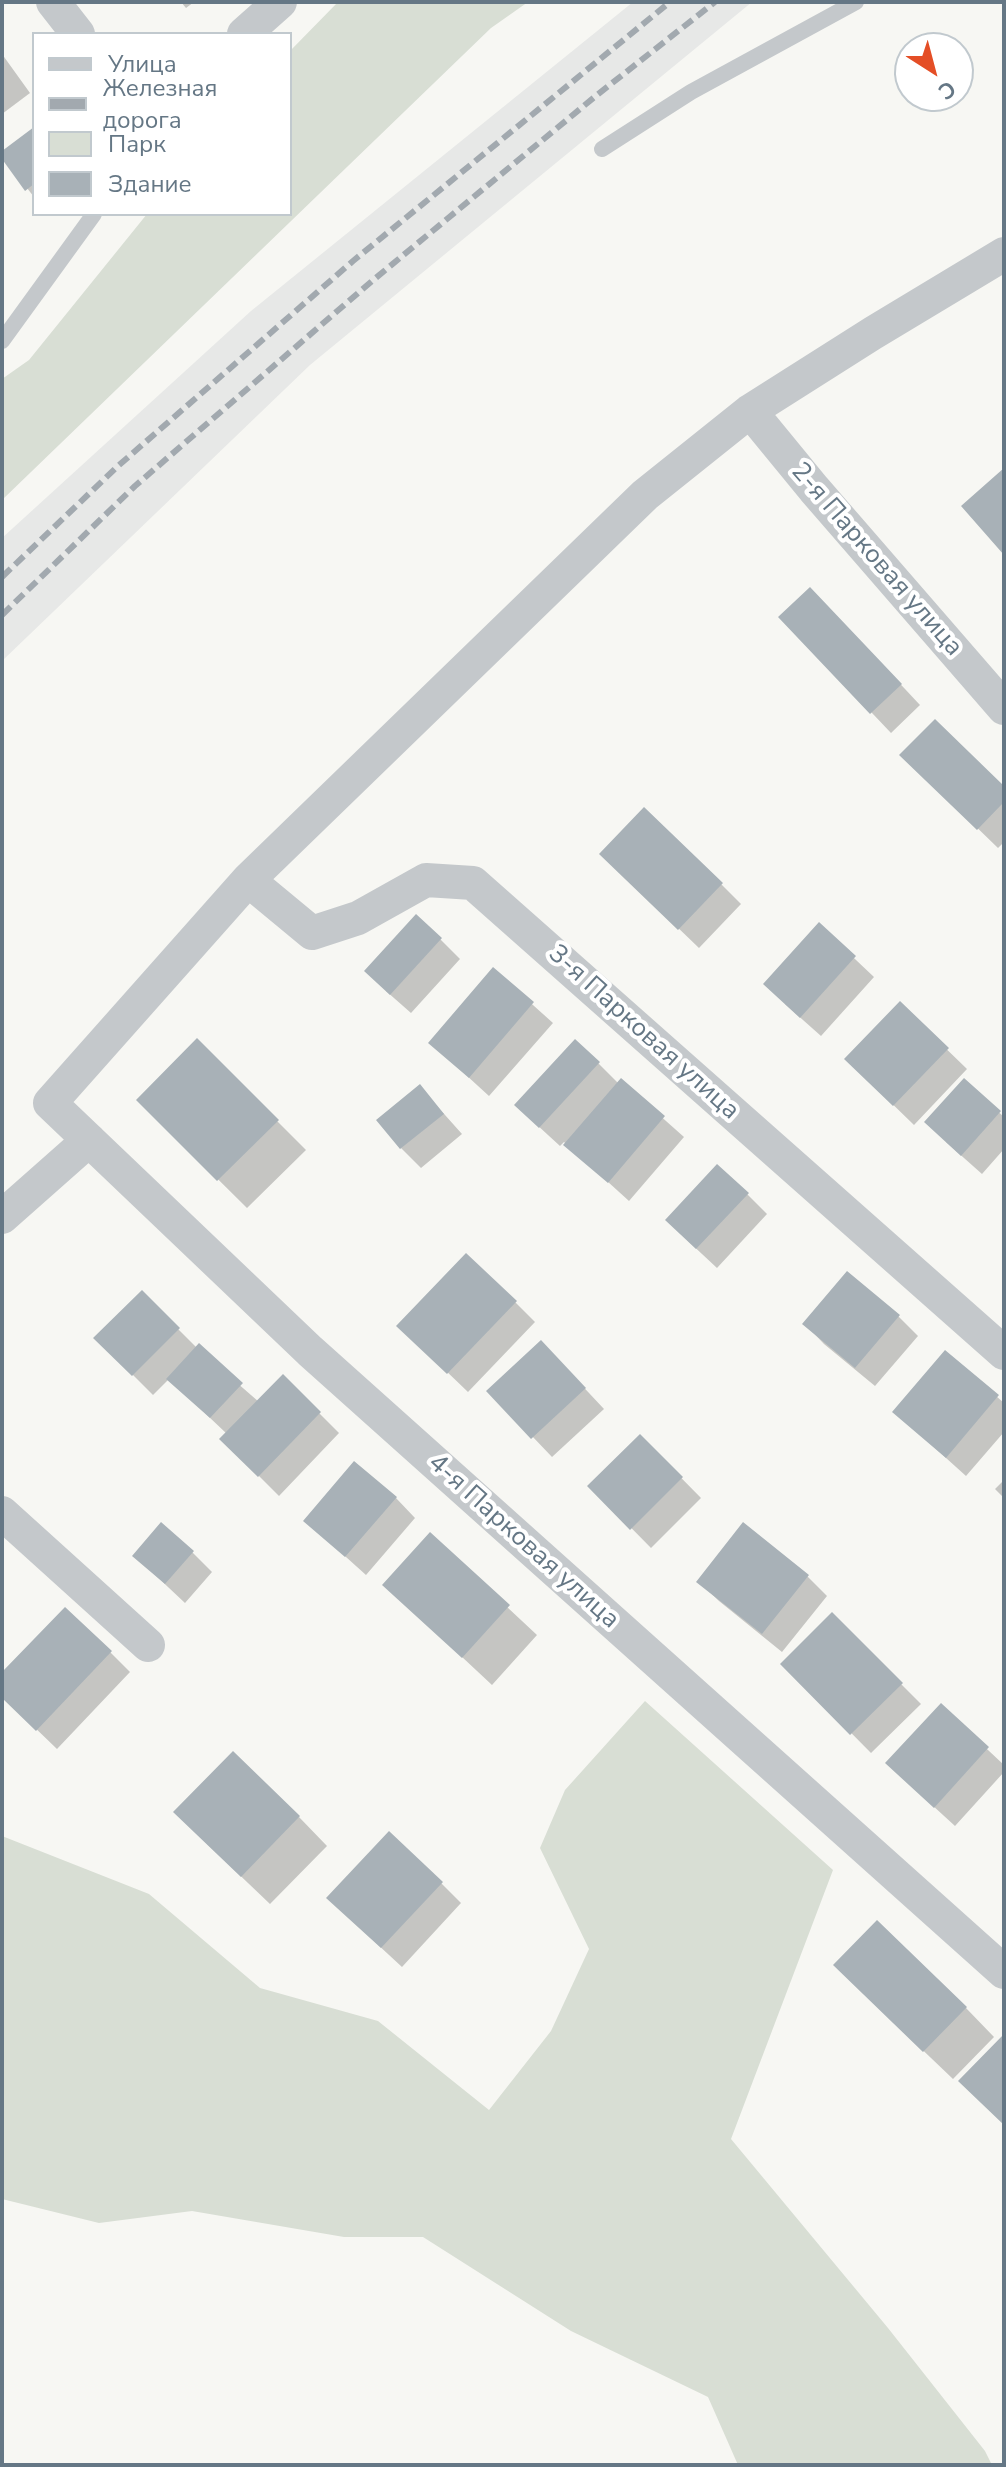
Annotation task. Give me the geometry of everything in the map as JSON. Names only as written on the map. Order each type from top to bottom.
[{"type":"street","points":[[53,2],[76,32]]},
{"type":"street","points":[[246,32],[280,2]]},
{"type":"street","points":[[248,880],[645,495],[750,411],[1004,254]]},
{"type":"street","name":"2-я Парковая улица","points":[[750,411],[1004,708]]},
{"type":"street","name":"4-я Парковая улица","points":[[248,880],[50,1103],[310,1351],[1004,1972]]},
{"type":"street","name":"3-я Парковая улица","points":[[248,880],[312,933],[358,918],[426,880],[473,883],[1004,1353]]},
{"type":"street","points":[[2,1217],[89,1140]]},
{"type":"street","points":[[2,1513],[148,1645]]},
{"type":"lane","points":[[602,149],[691,92],[856,2]]},
{"type":"lane","points":[[2,341],[93,216]]},
{"type":"shaded area","points":[[633,2],[752,2],[310,365],[2,661],[2,538],[251,311]]},
{"type":"green space","points":[[338,2],[528,2],[491,28],[2,500],[2,379],[29,360],[145,216],[292,216],[292,49]]},
{"type":"green space","points":[[645,1701],[833,1870],[731,2139],[888,2328],[985,2451],[992,2465],[738,2465],[708,2397],[571,2331],[423,2237],[344,2237],[192,2211],[99,2223],[2,2199],[2,1836],[149,1894],[260,1988],[378,2021],[489,2110],[551,2031],[589,1949],[540,1848],[565,1790]]},
{"type":"building","points":[[32,128],[32,186],[25,191],[2,159],[2,151]]},
{"type":"building","points":[[1004,468],[1004,555],[961,506]]},
{"type":"building","points":[[810,587],[902,684],[870,714],[778,617]]},
{"type":"building","points":[[935,719],[1004,786],[1004,802],[977,830],[899,755]]},
{"type":"building","points":[[644,807],[723,883],[678,930],[599,854]]},
{"type":"building","points":[[416,914],[442,938],[390,995],[364,971]]},
{"type":"building","points":[[819,922],[856,956],[800,1018],[763,984]]},
{"type":"building","points":[[493,967],[534,1002],[469,1078],[428,1043]]},
{"type":"building","points":[[900,1001],[949,1048],[893,1106],[844,1059]]},
{"type":"building","points":[[197,1038],[279,1120],[217,1181],[136,1100]]},
{"type":"building","points":[[575,1039],[600,1062],[539,1128],[514,1105]]},
{"type":"building","points":[[621,1078],[665,1116],[608,1183],[563,1145]]},
{"type":"building","points":[[964,1078],[1001,1111],[961,1156],[924,1122]]},
{"type":"building","points":[[420,1084],[444,1114],[400,1149],[376,1120]]},
{"type":"building","points":[[717,1164],[749,1193],[696,1249],[665,1220]]},
{"type":"building","points":[[466,1253],[517,1301],[447,1374],[396,1326]]},
{"type":"building","points":[[847,1271],[900,1315],[855,1368],[802,1324]]},
{"type":"building","points":[[142,1290],[180,1328],[132,1376],[93,1338]]},
{"type":"building","points":[[541,1340],[586,1388],[531,1439],[486,1391]]},
{"type":"building","points":[[199,1343],[243,1383],[210,1418],[166,1379]]},
{"type":"building","points":[[945,1350],[999,1395],[946,1458],[892,1412]]},
{"type":"building","points":[[283,1374],[321,1412],[258,1477],[219,1439]]},
{"type":"building","points":[[640,1434],[683,1477],[630,1530],[587,1486]]},
{"type":"building","points":[[354,1461],[397,1497],[345,1557],[303,1521]]},
{"type":"building","points":[[161,1522],[194,1551],[165,1584],[132,1556]]},
{"type":"building","points":[[743,1522],[809,1575],[762,1634],[696,1582]]},
{"type":"building","points":[[430,1532],[510,1605],[462,1658],[382,1585]]},
{"type":"building","points":[[65,1607],[112,1651],[36,1731],[2,1698],[2,1672]]},
{"type":"building","points":[[832,1612],[903,1683],[850,1735],[780,1664]]},
{"type":"building","points":[[941,1703],[989,1747],[934,1808],[885,1763]]},
{"type":"building","points":[[233,1751],[300,1816],[241,1877],[173,1812]]},
{"type":"building","points":[[389,1831],[443,1882],[381,1948],[326,1898]]},
{"type":"building","points":[[877,1920],[967,2007],[923,2052],[833,1965]]},
{"type":"building","points":[[1004,2034],[1004,2125],[958,2081]]},
{"type":"railway","points":[[2,577],[118,466],[353,261],[670,2]]},
{"type":"railway","points":[[2,615],[135,486],[372,281],[715,2]]}]
